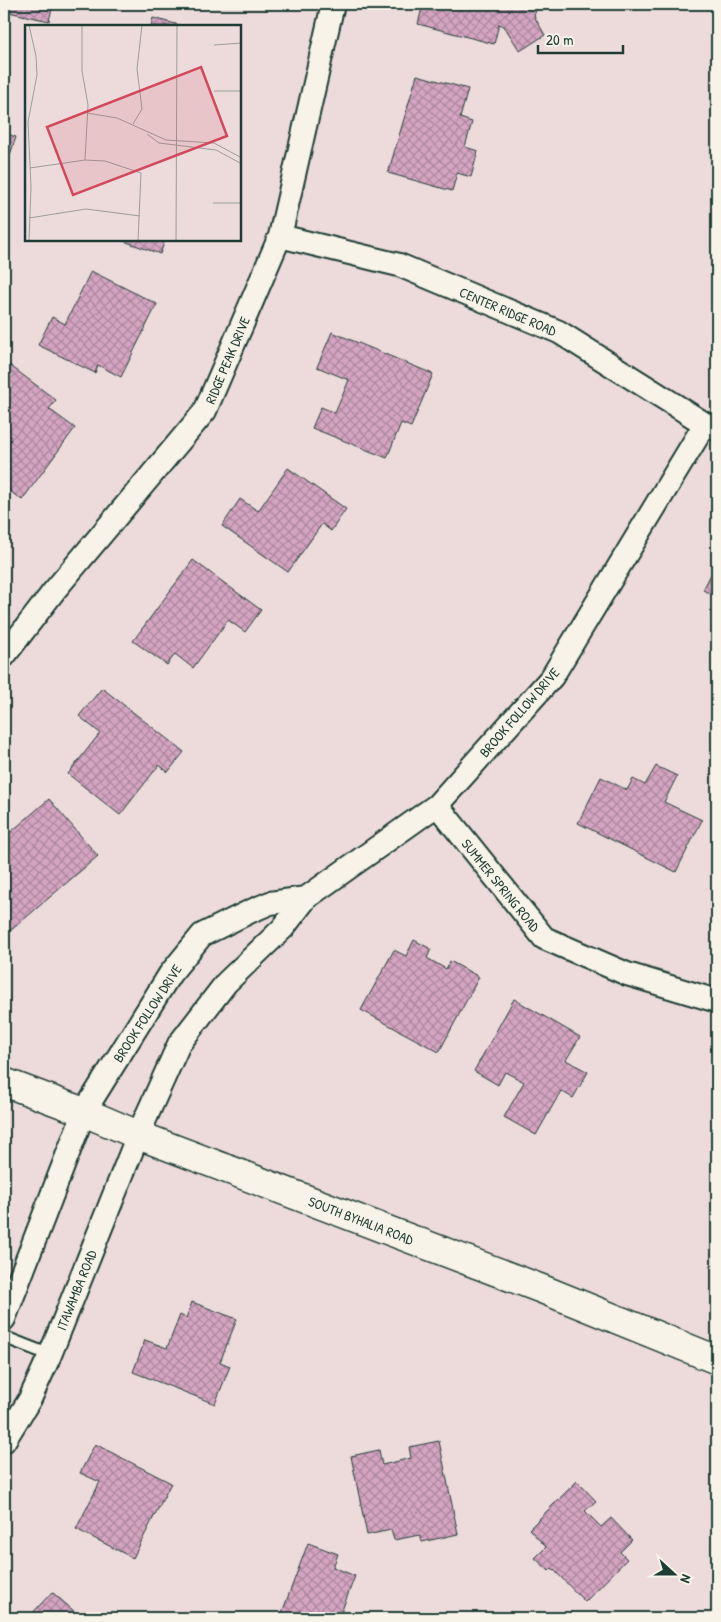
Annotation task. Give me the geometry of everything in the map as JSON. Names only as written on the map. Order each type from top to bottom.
[{"type":"main road","name":"SOUTH BYHALIA ROAD","points":[[4,1082],[542,1289],[717,1360]]},
{"type":"street","name":"RIDGE PEAK DRIVE","points":[[4,656],[54,591],[205,412],[280,236],[333,4]]},
{"type":"street","name":"CENTER RIDGE ROAD","points":[[280,236],[399,265],[559,332],[711,426]]},
{"type":"street","name":"BROOK FOLLOW DRIVE","points":[[138,1135],[179,1044],[226,983],[283,928],[306,898],[437,805],[552,677],[711,426]]},
{"type":"street","name":"SUMMER SPRING ROAD","points":[[437,805],[544,938],[627,974],[717,1001]]},
{"type":"street","name":"BROOK FOLLOW DRIVE","points":[[84,1112],[170,974],[202,935],[270,903],[306,898]]},
{"type":"street","points":[[4,1318],[84,1112]]},
{"type":"street","name":"ITAWAMBA ROAD","points":[[4,1441],[30,1399],[50,1355],[138,1135]]},
{"type":"lane","points":[[4,1337],[50,1355]]},
{"type":"building","points":[[4,4],[53,4],[49,21],[4,11]]},
{"type":"building","points":[[423,4],[538,4],[534,16],[545,35],[520,51],[504,26],[499,24],[494,44],[418,24]]},
{"type":"building","points":[[153,18],[179,25],[151,25]]},
{"type":"building","points":[[417,75],[468,89],[460,118],[472,122],[465,147],[478,151],[471,177],[457,173],[452,191],[388,173]]},
{"type":"building","points":[[4,133],[16,137],[4,173]]},
{"type":"building","points":[[124,241],[165,241],[160,254]]},
{"type":"building","points":[[91,271],[157,304],[121,377],[98,365],[95,373],[38,345],[52,317],[65,324]]},
{"type":"building","points":[[332,332],[433,374],[411,427],[401,423],[387,458],[312,428],[321,407],[335,413],[349,380],[317,367]]},
{"type":"building","points":[[4,361],[56,400],[49,409],[75,428],[22,500],[4,487]]},
{"type":"building","points":[[288,468],[346,509],[331,531],[322,524],[288,572],[222,526],[240,499],[258,511]]},
{"type":"building","points":[[193,560],[261,610],[245,632],[228,620],[193,668],[175,654],[167,665],[133,641]]},
{"type":"building","points":[[717,562],[717,597],[703,590]]},
{"type":"building","points":[[102,688],[184,752],[168,772],[159,765],[120,815],[68,774],[100,733],[79,716]]},
{"type":"building","points":[[656,766],[677,776],[664,802],[702,820],[676,872],[578,823],[601,777],[627,790],[633,779],[645,785]]},
{"type":"building","points":[[49,799],[98,856],[9,932],[4,926],[4,838]]},
{"type":"building","points":[[414,940],[431,949],[427,958],[446,969],[450,961],[479,977],[439,1052],[361,1010],[394,950],[406,956]]},
{"type":"building","points":[[514,999],[580,1037],[566,1060],[588,1072],[573,1098],[561,1091],[536,1135],[504,1117],[524,1082],[505,1072],[498,1085],[474,1071]]},
{"type":"building","points":[[192,1302],[237,1319],[220,1362],[230,1366],[215,1404],[133,1372],[145,1340],[167,1348],[180,1315],[186,1318]]},
{"type":"building","points":[[439,1441],[458,1534],[422,1542],[420,1535],[394,1540],[391,1530],[367,1535],[351,1456],[379,1450],[382,1465],[411,1458],[409,1447]]},
{"type":"building","points":[[95,1444],[171,1483],[133,1558],[76,1529],[100,1482],[80,1473]]},
{"type":"building","points":[[577,1481],[596,1501],[585,1511],[601,1527],[611,1518],[632,1540],[620,1552],[627,1559],[585,1602],[552,1568],[549,1571],[535,1558],[546,1547],[529,1529]]},
{"type":"building","points":[[308,1543],[338,1554],[333,1567],[355,1576],[339,1618],[280,1618]]},
{"type":"building","points":[[52,1592],[82,1618],[28,1618]]}]
